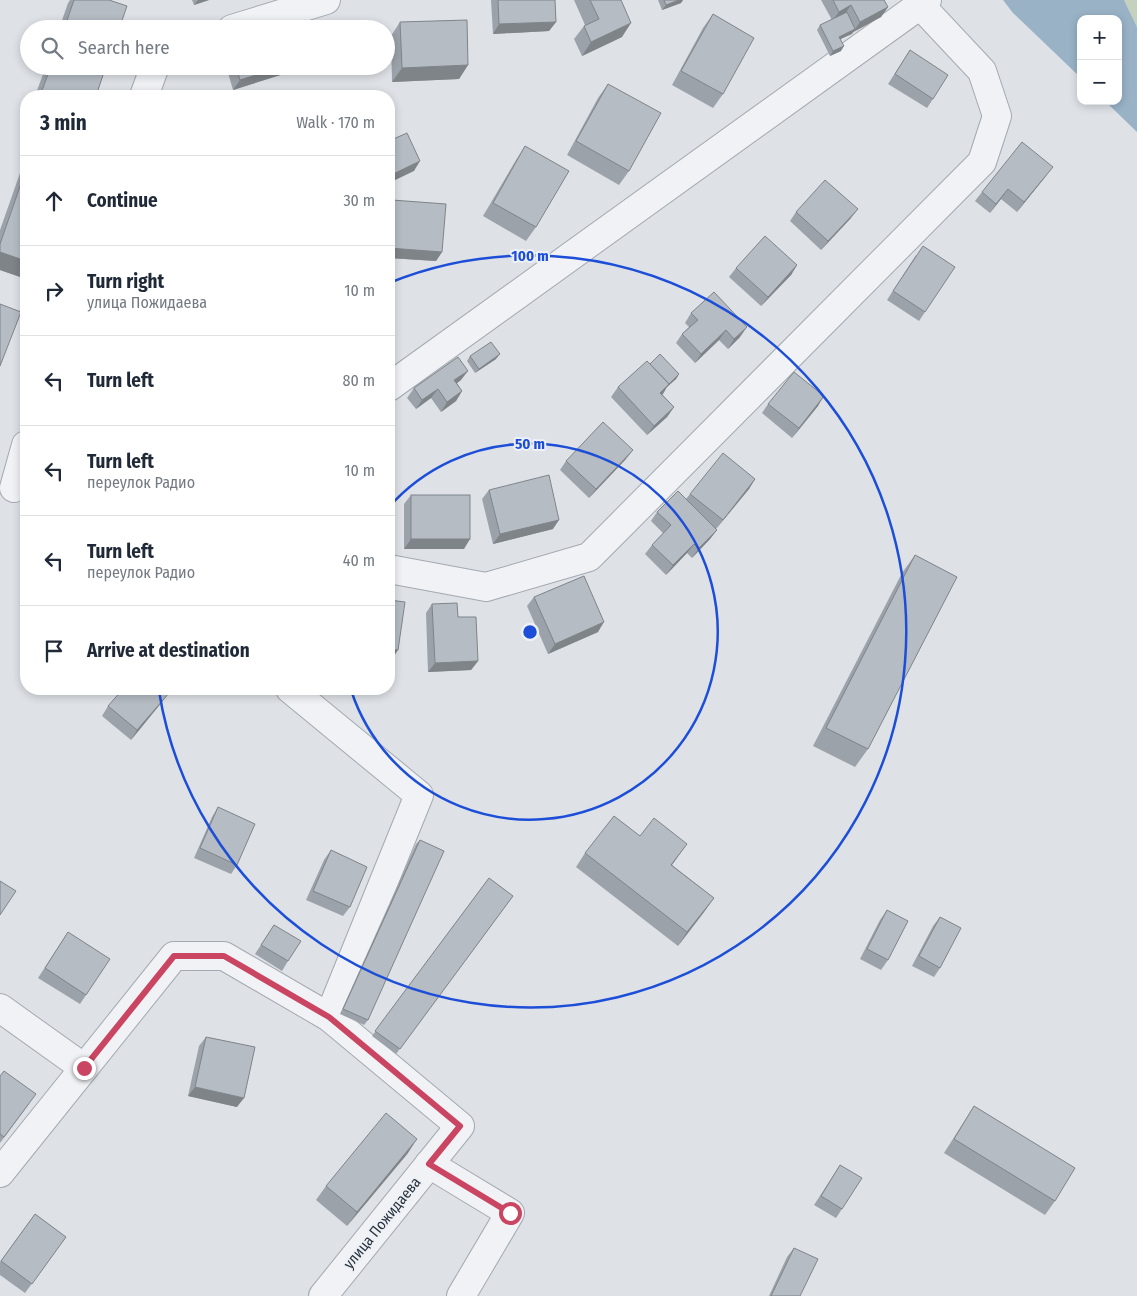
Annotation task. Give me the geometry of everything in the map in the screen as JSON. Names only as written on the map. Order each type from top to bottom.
[{"type":"street","points":[[261,20],[326,0]]},
{"type":"street","points":[[395,383],[924,3],[982,71],[997,116],[982,162],[589,556],[486,587],[395,570]]},
{"type":"street","points":[[146,90],[152,75]]},
{"type":"street","points":[[14,491],[20,468]]},
{"type":"street","points":[[0,1173],[174,956],[224,956],[329,1017],[418,795],[297,695]]},
{"type":"street","points":[[0,1008],[84,1068]]},
{"type":"street","name":"улица Пожидаева","points":[[323,1296],[460,1126],[329,1017]]},
{"type":"street","points":[[429,1164],[510,1213],[460,1296]]},
{"type":"green space","points":[[1124,0],[1137,0],[1137,27]]},
{"type":"water","points":[[1003,0],[1124,0],[1137,27],[1137,132],[1109,105],[1122,105],[1122,15],[1077,15],[1077,74],[1013,13]]},
{"type":"building","points":[[74,0],[109,0],[127,6],[122,20],[67,20]]},
{"type":"building","points":[[498,0],[555,0],[556,22],[499,24]]},
{"type":"building","points":[[590,0],[621,0],[631,23],[591,42],[584,26],[599,19]]},
{"type":"building","points":[[664,0],[679,0],[666,5]]},
{"type":"building","points":[[833,0],[884,0],[888,7],[860,22],[851,5],[839,12]]},
{"type":"building","points":[[847,12],[855,29],[839,37],[844,46],[833,51],[820,25]]},
{"type":"building","points":[[713,14],[754,38],[723,94],[681,71]]},
{"type":"building","points":[[467,20],[468,65],[402,68],[400,22]]},
{"type":"building","points":[[910,50],[948,75],[933,99],[895,74]]},
{"type":"building","points":[[48,75],[103,75],[98,90],[42,90]]},
{"type":"building","points":[[239,75],[256,75],[240,80]]},
{"type":"building","points":[[608,84],[661,113],[629,171],[576,141]]},
{"type":"building","points":[[407,133],[420,161],[395,173],[395,138]]},
{"type":"building","points":[[1022,142],[1053,167],[1024,202],[1008,189],[996,204],[982,192]]},
{"type":"building","points":[[525,146],[569,171],[536,227],[493,203]]},
{"type":"building","points":[[825,180],[858,209],[828,241],[796,212]]},
{"type":"building","points":[[20,186],[20,259],[0,252],[0,244]]},
{"type":"building","points":[[395,200],[446,204],[442,252],[395,248]]},
{"type":"building","points":[[765,236],[797,265],[768,297],[736,268]]},
{"type":"building","points":[[923,246],[955,267],[925,312],[893,291]]},
{"type":"building","points":[[714,292],[747,327],[734,339],[726,330],[701,354],[682,334],[698,320],[691,313]]},
{"type":"building","points":[[0,304],[20,312],[20,315],[0,366]]},
{"type":"building","points":[[491,342],[500,354],[479,369],[470,356]]},
{"type":"building","points":[[660,354],[679,374],[669,384],[650,364]]},
{"type":"building","points":[[458,357],[468,371],[454,380],[462,391],[447,402],[438,389],[422,400],[414,388]]},
{"type":"building","points":[[647,361],[669,384],[660,393],[674,407],[654,426],[618,387]]},
{"type":"building","points":[[794,372],[824,396],[799,428],[768,404]]},
{"type":"building","points":[[603,422],[633,450],[596,489],[566,461]]},
{"type":"building","points":[[723,453],[755,479],[723,520],[690,494]]},
{"type":"building","points":[[549,475],[559,520],[500,534],[489,490]]},
{"type":"building","points":[[678,491],[717,530],[699,548],[694,544],[673,565],[652,545],[671,525],[657,512]]},
{"type":"building","points":[[411,495],[470,495],[470,539],[411,539]]},
{"type":"building","points":[[915,555],[957,577],[868,749],[826,728]]},
{"type":"building","points":[[584,576],[604,622],[555,644],[534,597]]},
{"type":"building","points":[[395,601],[405,602],[398,650],[395,650]]},
{"type":"building","points":[[457,603],[458,617],[476,617],[478,661],[435,663],[432,604]]},
{"type":"building","points":[[118,695],[167,695],[137,730],[108,706]]},
{"type":"building","points":[[218,807],[255,824],[237,865],[200,848]]},
{"type":"building","points":[[614,816],[640,836],[654,818],[687,844],[671,865],[714,898],[687,932],[585,853]]},
{"type":"building","points":[[420,840],[444,851],[368,1020],[343,1009]]},
{"type":"building","points":[[331,850],[367,867],[350,907],[313,891]]},
{"type":"building","points":[[489,878],[513,896],[400,1049],[375,1031]]},
{"type":"building","points":[[0,881],[16,891],[0,915]]},
{"type":"building","points":[[887,910],[908,921],[888,960],[867,949]]},
{"type":"building","points":[[940,917],[961,928],[940,968],[919,956]]},
{"type":"building","points":[[274,925],[301,941],[288,961],[261,945]]},
{"type":"building","points":[[68,932],[110,959],[86,995],[45,968]]},
{"type":"building","points":[[206,1037],[255,1047],[244,1098],[195,1087]]},
{"type":"building","points":[[4,1071],[36,1094],[4,1137],[0,1134],[0,1076]]},
{"type":"building","points":[[974,1106],[1075,1168],[1055,1201],[954,1139]]},
{"type":"building","points":[[386,1113],[417,1139],[357,1212],[326,1186]]},
{"type":"building","points":[[840,1165],[862,1178],[842,1209],[821,1196]]},
{"type":"building","points":[[35,1214],[66,1237],[32,1284],[1,1261]]},
{"type":"building","points":[[794,1248],[818,1259],[800,1296],[771,1296]]},
{"type":"route","points":[[84,1068],[174,956],[224,956],[329,1017],[460,1126],[429,1164],[510,1213]]}]
